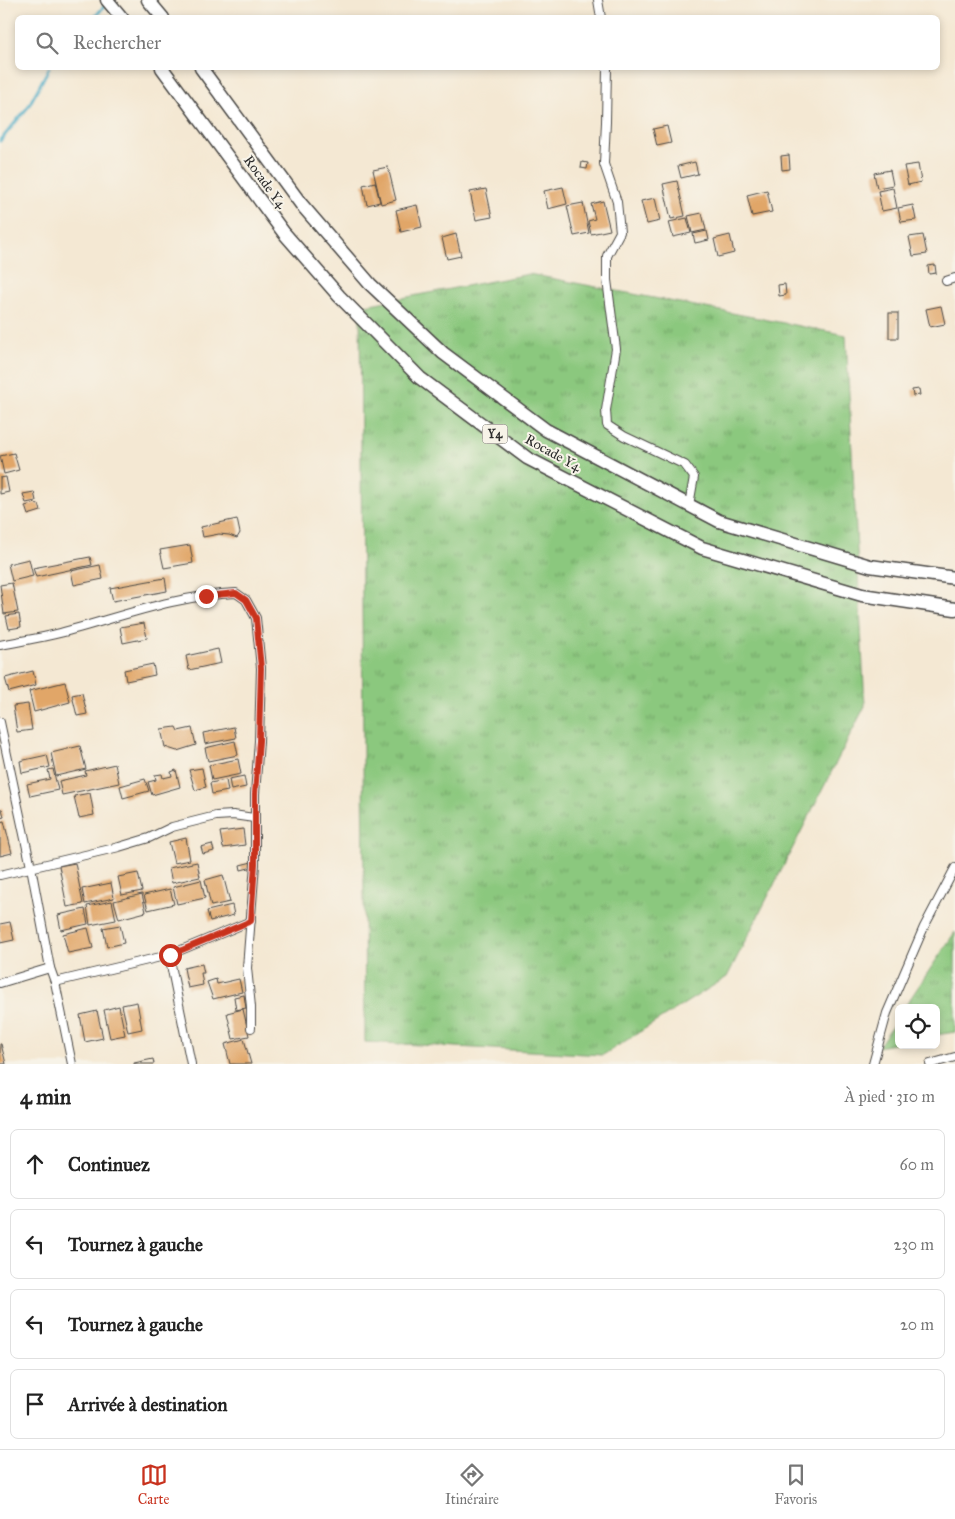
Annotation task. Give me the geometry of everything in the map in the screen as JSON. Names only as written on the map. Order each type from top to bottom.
[{"type":"highway","points":[[107,0],[120,15]]},
{"type":"highway","points":[[148,0],[160,15]]},
{"type":"highway","name":"Rocade Y4","points":[[163,70],[284,233],[339,296],[420,378],[526,458],[702,548],[862,595],[955,609]]},
{"type":"highway","name":"Rocade Y4","points":[[203,70],[301,204],[370,284],[443,353],[546,430],[719,521],[870,566],[955,578]]},
{"type":"street","points":[[598,0],[600,15]]},
{"type":"street","points":[[607,70],[604,164],[617,202],[620,232],[607,256],[607,280],[616,349],[606,410],[608,425],[624,436],[685,465],[694,476],[689,505]]},
{"type":"street","points":[[946,281],[955,278]]},
{"type":"street","points":[[0,645],[60,633],[132,612],[206,596],[236,593],[246,600],[256,618],[261,668],[254,818],[255,864],[247,968],[252,1007],[250,1028]]},
{"type":"street","points":[[0,722],[50,968],[55,982],[72,1064]]},
{"type":"street","points":[[0,875],[119,847],[149,838],[172,827],[216,816],[254,818]]},
{"type":"street","points":[[872,1064],[886,1013],[924,927],[955,868]]},
{"type":"street","points":[[55,982],[170,955],[251,921]]},
{"type":"street","points":[[170,955],[192,1064]]},
{"type":"street","points":[[0,983],[50,968]]},
{"type":"street","points":[[930,1064],[955,1057]]},
{"type":"green space","points":[[529,274],[846,335],[865,706],[727,977],[603,1055],[365,1042],[360,306]]},
{"type":"green space","points":[[955,932],[955,1032],[940,1034],[940,1004],[907,1004]]},
{"type":"green space","points":[[895,1022],[895,1044],[878,1047]]},
{"type":"building","points":[[667,126],[671,143],[657,146],[653,129]]},
{"type":"building","points":[[789,155],[790,169],[782,170],[781,156]]},
{"type":"building","points":[[582,162],[588,163],[587,169],[581,168]]},
{"type":"building","points":[[695,162],[698,174],[681,178],[678,166]]},
{"type":"building","points":[[918,164],[921,182],[908,185],[904,166]]},
{"type":"building","points":[[388,167],[396,200],[381,204],[373,170]]},
{"type":"building","points":[[890,170],[893,185],[877,188],[874,173]]},
{"type":"building","points":[[677,181],[685,216],[671,219],[663,184]]},
{"type":"building","points":[[375,182],[380,202],[367,205],[363,185]]},
{"type":"building","points":[[563,187],[567,204],[548,209],[544,191]]},
{"type":"building","points":[[893,188],[897,208],[882,211],[878,191]]},
{"type":"building","points":[[486,189],[492,217],[476,220],[470,192]]},
{"type":"building","points":[[767,190],[772,212],[752,216],[747,195]]},
{"type":"building","points":[[655,198],[660,221],[647,224],[641,201]]},
{"type":"building","points":[[603,201],[610,230],[591,234],[588,221],[595,219],[591,204]]},
{"type":"building","points":[[583,203],[589,233],[574,236],[567,206]]},
{"type":"building","points":[[417,205],[422,227],[401,232],[396,210]]},
{"type":"building","points":[[913,205],[916,220],[901,222],[898,208]]},
{"type":"building","points":[[702,213],[706,230],[692,233],[688,216]]},
{"type":"building","points":[[687,218],[691,233],[673,237],[669,222]]},
{"type":"building","points":[[707,231],[709,240],[695,243],[693,234]]},
{"type":"building","points":[[456,234],[461,256],[447,259],[442,238]]},
{"type":"building","points":[[730,235],[734,253],[718,257],[714,239]]},
{"type":"building","points":[[923,235],[927,254],[913,256],[909,237]]},
{"type":"building","points":[[935,265],[936,273],[929,274],[928,266]]},
{"type":"building","points":[[785,284],[786,295],[779,296],[778,285]]},
{"type":"building","points":[[941,306],[945,324],[930,327],[926,309]]},
{"type":"building","points":[[889,313],[898,313],[898,338],[889,338]]},
{"type":"building","points":[[919,389],[920,395],[913,396],[912,390]]},
{"type":"building","points":[[14,453],[19,470],[4,474],[0,456]]},
{"type":"building","points":[[6,477],[9,492],[0,494],[0,478]]},
{"type":"building","points":[[34,492],[36,501],[26,503],[23,494]]},
{"type":"building","points":[[36,503],[37,505],[39,504],[41,511],[28,515],[25,506]]},
{"type":"building","points":[[237,519],[240,533],[237,538],[219,534],[203,537],[201,527]]},
{"type":"building","points":[[190,545],[193,563],[164,568],[160,550]]},
{"type":"building","points":[[90,557],[92,565],[36,577],[33,568]]},
{"type":"building","points":[[29,559],[33,576],[12,581],[8,564]]},
{"type":"building","points":[[100,565],[103,579],[74,585],[71,571]]},
{"type":"building","points":[[165,578],[167,591],[113,601],[110,588]]},
{"type":"building","points":[[12,583],[18,612],[4,614],[0,585]]},
{"type":"building","points":[[19,614],[21,627],[9,629],[6,616]]},
{"type":"building","points":[[144,623],[147,638],[123,643],[120,627]]},
{"type":"building","points":[[218,649],[221,663],[189,670],[186,656]]},
{"type":"building","points":[[153,664],[155,675],[126,681],[124,670]]},
{"type":"building","points":[[33,671],[36,685],[9,692],[5,678]]},
{"type":"building","points":[[65,682],[70,702],[34,712],[29,691]]},
{"type":"building","points":[[82,693],[87,714],[77,716],[72,695]]},
{"type":"building","points":[[28,704],[32,730],[17,732],[13,706]]},
{"type":"building","points":[[176,727],[178,731],[192,728],[196,745],[177,751],[165,747],[161,729]]},
{"type":"building","points":[[234,727],[236,738],[205,744],[203,733]]},
{"type":"building","points":[[235,741],[238,755],[208,761],[205,748]]},
{"type":"building","points":[[80,746],[86,769],[56,776],[51,753]]},
{"type":"building","points":[[47,755],[50,767],[22,773],[20,761]]},
{"type":"building","points":[[238,759],[241,774],[212,780],[209,765]]},
{"type":"building","points":[[115,764],[119,783],[62,795],[59,781],[86,775],[85,771]]},
{"type":"building","points":[[202,768],[206,787],[195,790],[189,770]]},
{"type":"building","points":[[53,769],[58,790],[30,796],[27,784],[50,779],[48,770]]},
{"type":"building","points":[[176,770],[180,787],[152,795],[148,782],[156,780],[155,775],[162,774],[163,778],[172,776],[171,772]]},
{"type":"building","points":[[244,776],[246,787],[231,790],[229,779]]},
{"type":"building","points":[[145,779],[149,791],[123,798],[120,786]]},
{"type":"building","points":[[226,780],[228,791],[212,794],[210,783]]},
{"type":"building","points":[[90,793],[94,815],[79,818],[74,796]]},
{"type":"building","points":[[0,809],[2,809],[4,817],[0,818]]},
{"type":"building","points":[[4,821],[12,853],[0,856],[0,822]]},
{"type":"building","points":[[243,829],[245,845],[223,848],[220,832]]},
{"type":"building","points":[[186,838],[190,860],[174,863],[169,842]]},
{"type":"building","points":[[212,844],[214,851],[203,854],[201,847]]},
{"type":"building","points":[[197,862],[200,877],[172,883],[169,868]]},
{"type":"building","points":[[252,862],[253,867],[241,870],[240,865]]},
{"type":"building","points":[[75,863],[83,904],[67,907],[59,866]]},
{"type":"building","points":[[138,873],[142,891],[122,895],[118,877]]},
{"type":"building","points":[[223,875],[230,902],[211,906],[205,880]]},
{"type":"building","points":[[201,880],[205,898],[177,904],[173,887]]},
{"type":"building","points":[[111,883],[114,898],[85,904],[82,889]]},
{"type":"building","points":[[170,889],[174,904],[148,910],[144,895]]},
{"type":"building","points":[[142,894],[146,912],[119,919],[114,901]]},
{"type":"building","points":[[112,901],[116,920],[90,925],[87,906]]},
{"type":"building","points":[[232,905],[234,915],[210,921],[207,911]]},
{"type":"building","points":[[85,909],[88,924],[61,930],[58,915]]},
{"type":"building","points":[[10,922],[14,940],[0,943],[0,924]]},
{"type":"building","points":[[120,925],[124,943],[107,947],[103,928]]},
{"type":"building","points":[[88,928],[93,948],[68,953],[63,934]]},
{"type":"building","points":[[202,964],[204,973],[201,973],[203,985],[188,988],[184,968]]},
{"type":"building","points":[[216,979],[217,984],[239,979],[242,992],[213,999],[207,982]]},
{"type":"building","points":[[244,995],[246,1008],[236,1010],[234,997]]},
{"type":"building","points":[[137,1002],[142,1029],[128,1032],[122,1005]]},
{"type":"building","points":[[119,1006],[125,1035],[110,1038],[104,1010]]},
{"type":"building","points":[[243,1009],[249,1036],[233,1039],[227,1013]]},
{"type":"building","points":[[97,1011],[103,1038],[85,1042],[80,1015]]},
{"type":"building","points":[[244,1039],[251,1064],[230,1064],[225,1044]]},
{"type":"building","points":[[1,1044],[6,1064],[0,1064]]},
{"type":"building","points":[[153,1059],[154,1064],[134,1064],[134,1063]]},
{"type":"waterway","points":[[97,15],[107,3]]},
{"type":"waterway","points":[[0,141],[28,107],[48,70]]},
{"type":"route","points":[[170,955],[251,921],[255,864],[254,818],[261,668],[256,618],[246,600],[236,593],[206,596]]}]
